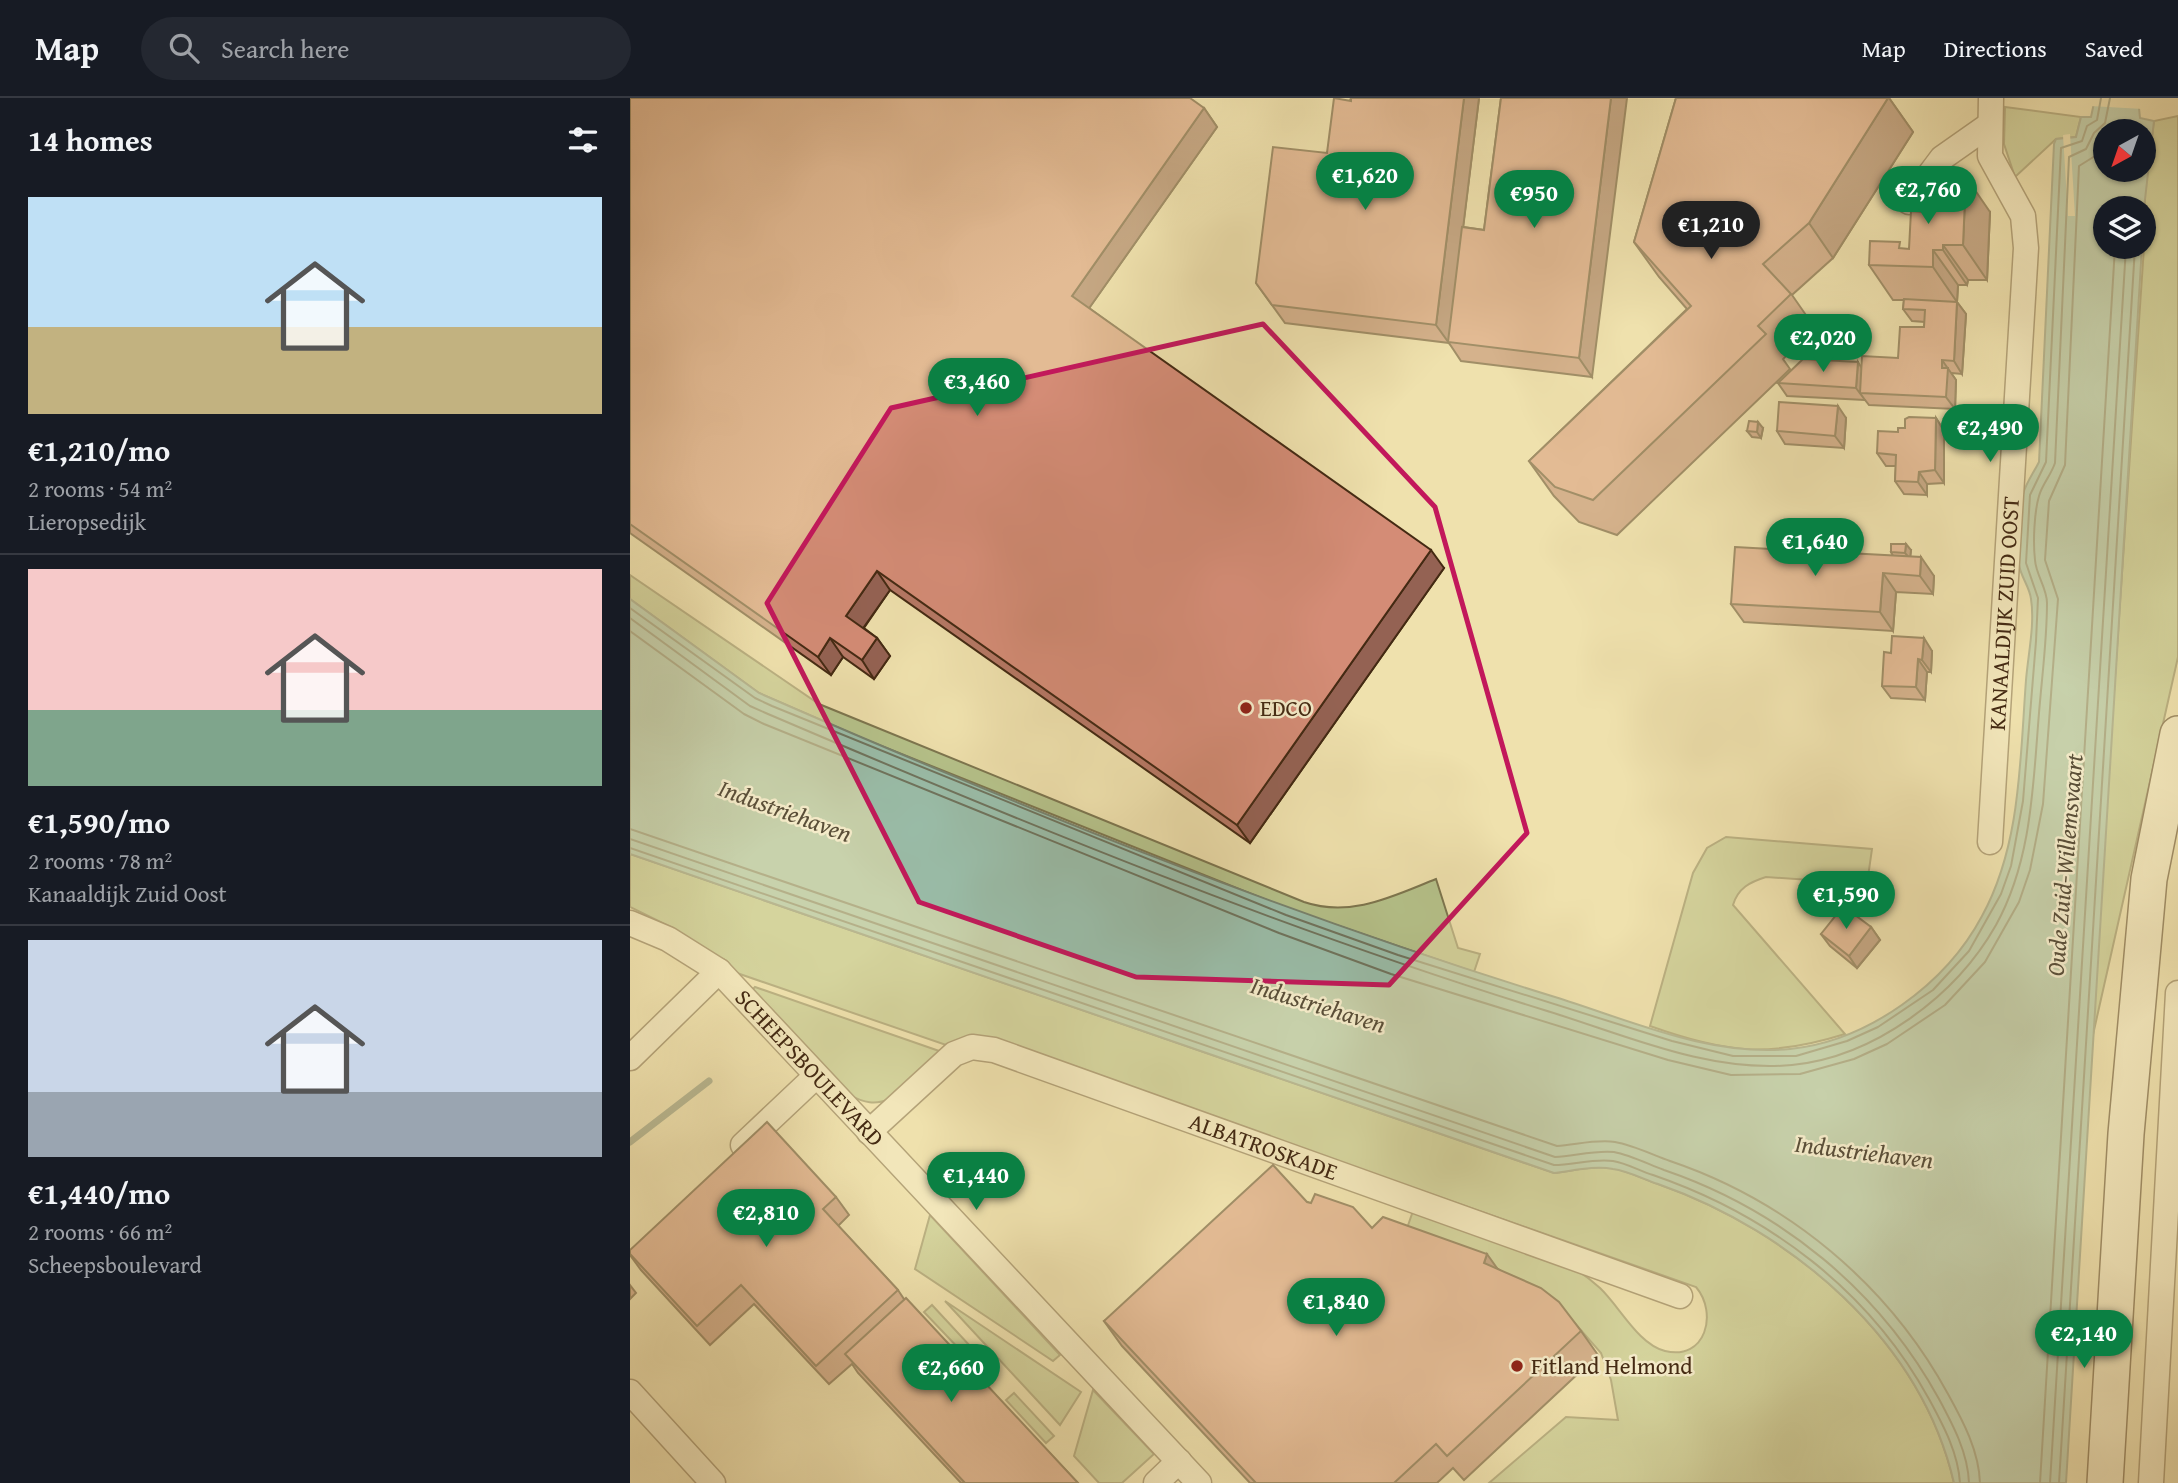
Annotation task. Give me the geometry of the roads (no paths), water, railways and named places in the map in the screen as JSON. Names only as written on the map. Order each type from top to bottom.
[{"type":"main road","points":[[2105,1483],[2126,1133],[2149,878],[2178,734]]},
{"type":"main road","points":[[2126,1133],[2141,1230],[2127,1483]]},
{"type":"street","name":"KANAALDIJK ZUID OOST","points":[[1990,842],[2026,248],[2023,216],[1990,156],[1991,98]]},
{"type":"street","points":[[1909,202],[1942,158],[1989,125]]},
{"type":"street","name":"SCHEEPSBOULEVARD","points":[[630,923],[668,939],[719,971],[815,1077],[1199,1483]]},
{"type":"street","points":[[630,1058],[719,971]]},
{"type":"street","points":[[2151,1483],[2178,993]]},
{"type":"street","name":"ALBATROSKADE","points":[[869,1132],[954,1054],[972,1047],[995,1050],[1680,1296]]},
{"type":"street","points":[[727,1160],[815,1077]]},
{"type":"street","points":[[630,1392],[713,1483]]},
{"type":"street","points":[[1156,1483],[1179,1461]]},
{"type":"water","points":[[2095,98],[2138,98],[2140,118],[2145,119],[2093,119],[2093,182],[2147,182],[2145,196],[2093,196],[2093,259],[2141,259],[2066,1483],[1954,1483],[1937,1431],[1913,1383],[1881,1338],[1844,1298],[1802,1262],[1756,1230],[1708,1204],[1619,1170],[1591,1168],[1554,1173],[630,854],[630,599],[759,693],[1064,821],[1357,932],[1641,1026],[1700,1042],[1760,1050],[1790,1049],[1819,1044],[1876,1021],[1926,986],[1967,941],[1995,889],[2011,831],[2020,771],[2032,619],[2030,595],[2019,565],[2020,509],[2023,494],[2039,462],[2054,144],[2056,139],[2076,137],[2081,117],[2091,117]]},
{"type":"waterway","points":[[630,1142],[709,1081]]},
{"type":"place","name":"EDCO","points":[[1246,708]]},
{"type":"place","name":"Fitland Helmond","points":[[1517,1366]]},
{"type":"water label","name":"Industriehaven","points":[[785,811]]},
{"type":"water label","name":"Oude Zuid-Willemsvaart","points":[[2065,865]]},
{"type":"water label","name":"Industriehaven","points":[[1318,1005]]},
{"type":"water label","name":"Industriehaven","points":[[1864,1152]]}]
